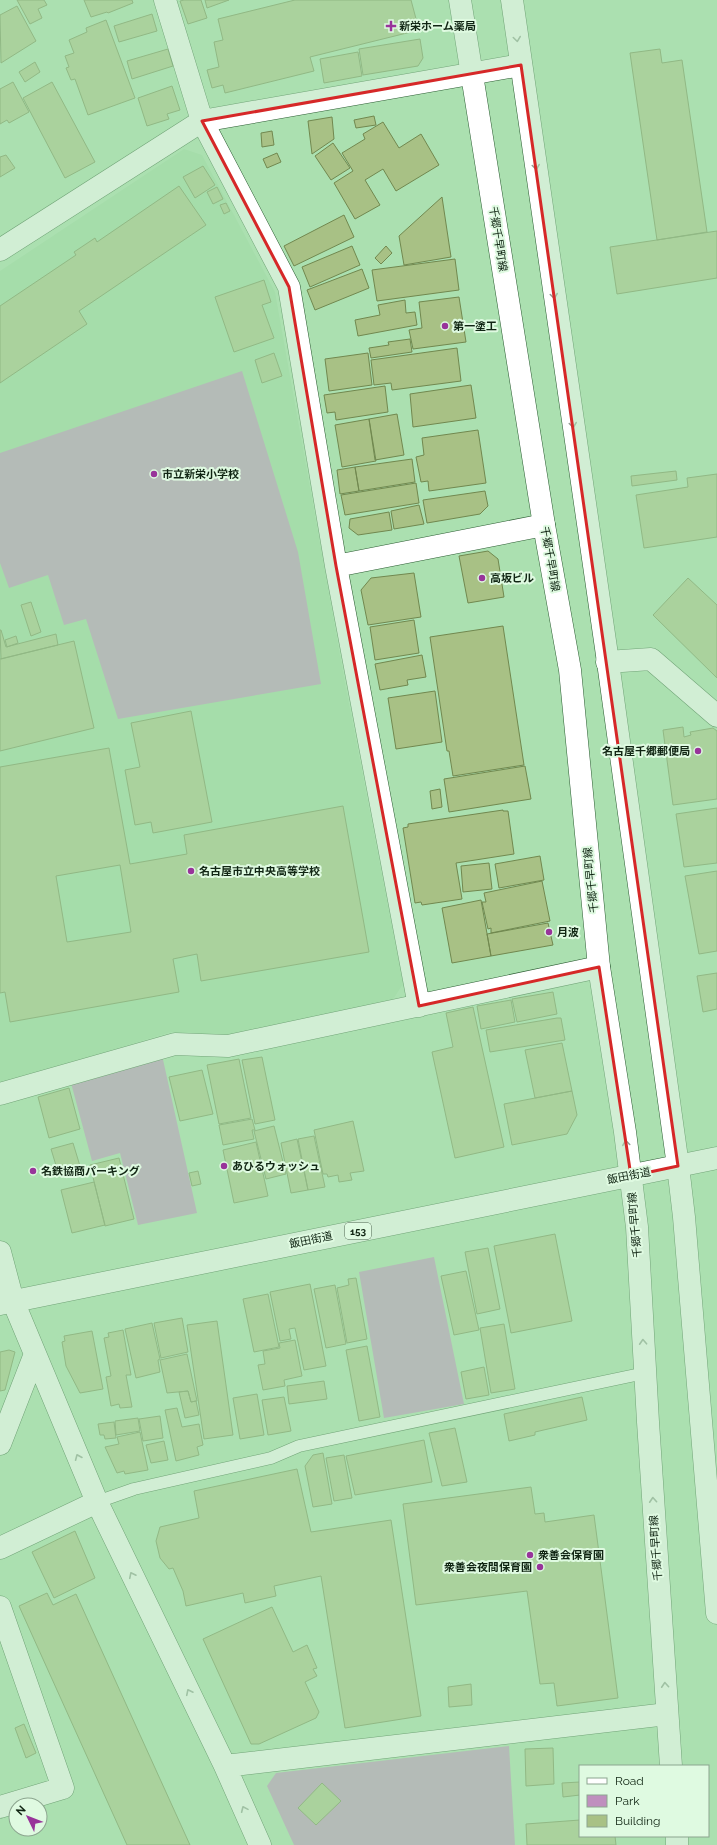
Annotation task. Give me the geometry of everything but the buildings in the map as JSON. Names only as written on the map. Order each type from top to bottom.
[{"type":"main road","points":[[165,0],[202,121],[289,288],[336,566],[419,1006]]},
{"type":"main road","name":"千郷千早町線","points":[[460,0],[544,524],[570,670],[599,968],[631,1176],[637,1227],[645,1373],[671,1765]]},
{"type":"main road","points":[[512,0],[678,1166],[684,1217],[717,1613]]},
{"type":"main road","points":[[0,250],[202,121],[521,65]]},
{"type":"main road","points":[[336,566],[544,524]]},
{"type":"main road","points":[[607,662],[651,659],[717,716]]},
{"type":"main road","points":[[0,1094],[175,1044],[228,1046],[599,968]]},
{"type":"main road","name":"飯田街道","points":[[6,1303],[717,1158]]},
{"type":"main road","points":[[0,1252],[6,1303],[36,1354],[97,1502],[225,1766],[260,1845]]},
{"type":"main road","points":[[0,1444],[36,1354]]},
{"type":"main road","points":[[0,1548],[97,1502]]},
{"type":"main road","points":[[0,1607],[63,1788],[0,1807]]},
{"type":"main road","points":[[225,1766],[667,1714]]},
{"type":"lane","points":[[97,1502],[134,1489],[271,1458],[299,1446],[645,1373]]},
{"type":"highlighted area","points":[[521,65],[678,1166],[631,1176],[599,967],[419,1006],[336,566],[289,287],[202,121]]},
{"type":"shaded area","points":[[184,149],[202,155],[275,292],[345,683],[403,984],[392,1001],[239,1035],[171,1032],[0,1084],[0,271]]},
{"type":"green space","points":[[242,371],[298,552],[321,684],[118,719],[86,619],[64,625],[48,575],[9,588],[0,563],[0,453]]},
{"type":"green space","points":[[162,1055],[197,1213],[138,1225],[120,1153],[92,1161],[71,1083]]},
{"type":"green space","points":[[434,1257],[464,1404],[384,1418],[359,1272]]},
{"type":"green space","points":[[509,1746],[515,1845],[294,1845],[267,1786],[276,1773]]},
{"type":"place","name":"新栄ホーム薬局","points":[[391,26]]},
{"type":"place","name":"第一塗工","points":[[445,326]]},
{"type":"place","name":"市立新栄小学校","points":[[154,474]]},
{"type":"place","name":"高坂ビル","points":[[482,578]]},
{"type":"place","name":"名古屋千郷郵便局","points":[[698,751]]},
{"type":"place","name":"名古屋市立中央高等学校","points":[[191,871]]},
{"type":"place","name":"月波","points":[[549,932]]},
{"type":"place","name":"あひるウォッシュ","points":[[224,1166]]},
{"type":"place","name":"名鉄協商パーキング","points":[[33,1171]]},
{"type":"place","name":"衆善会保育園","points":[[530,1555]]},
{"type":"place","name":"衆善会夜間保育園","points":[[540,1567]]}]
